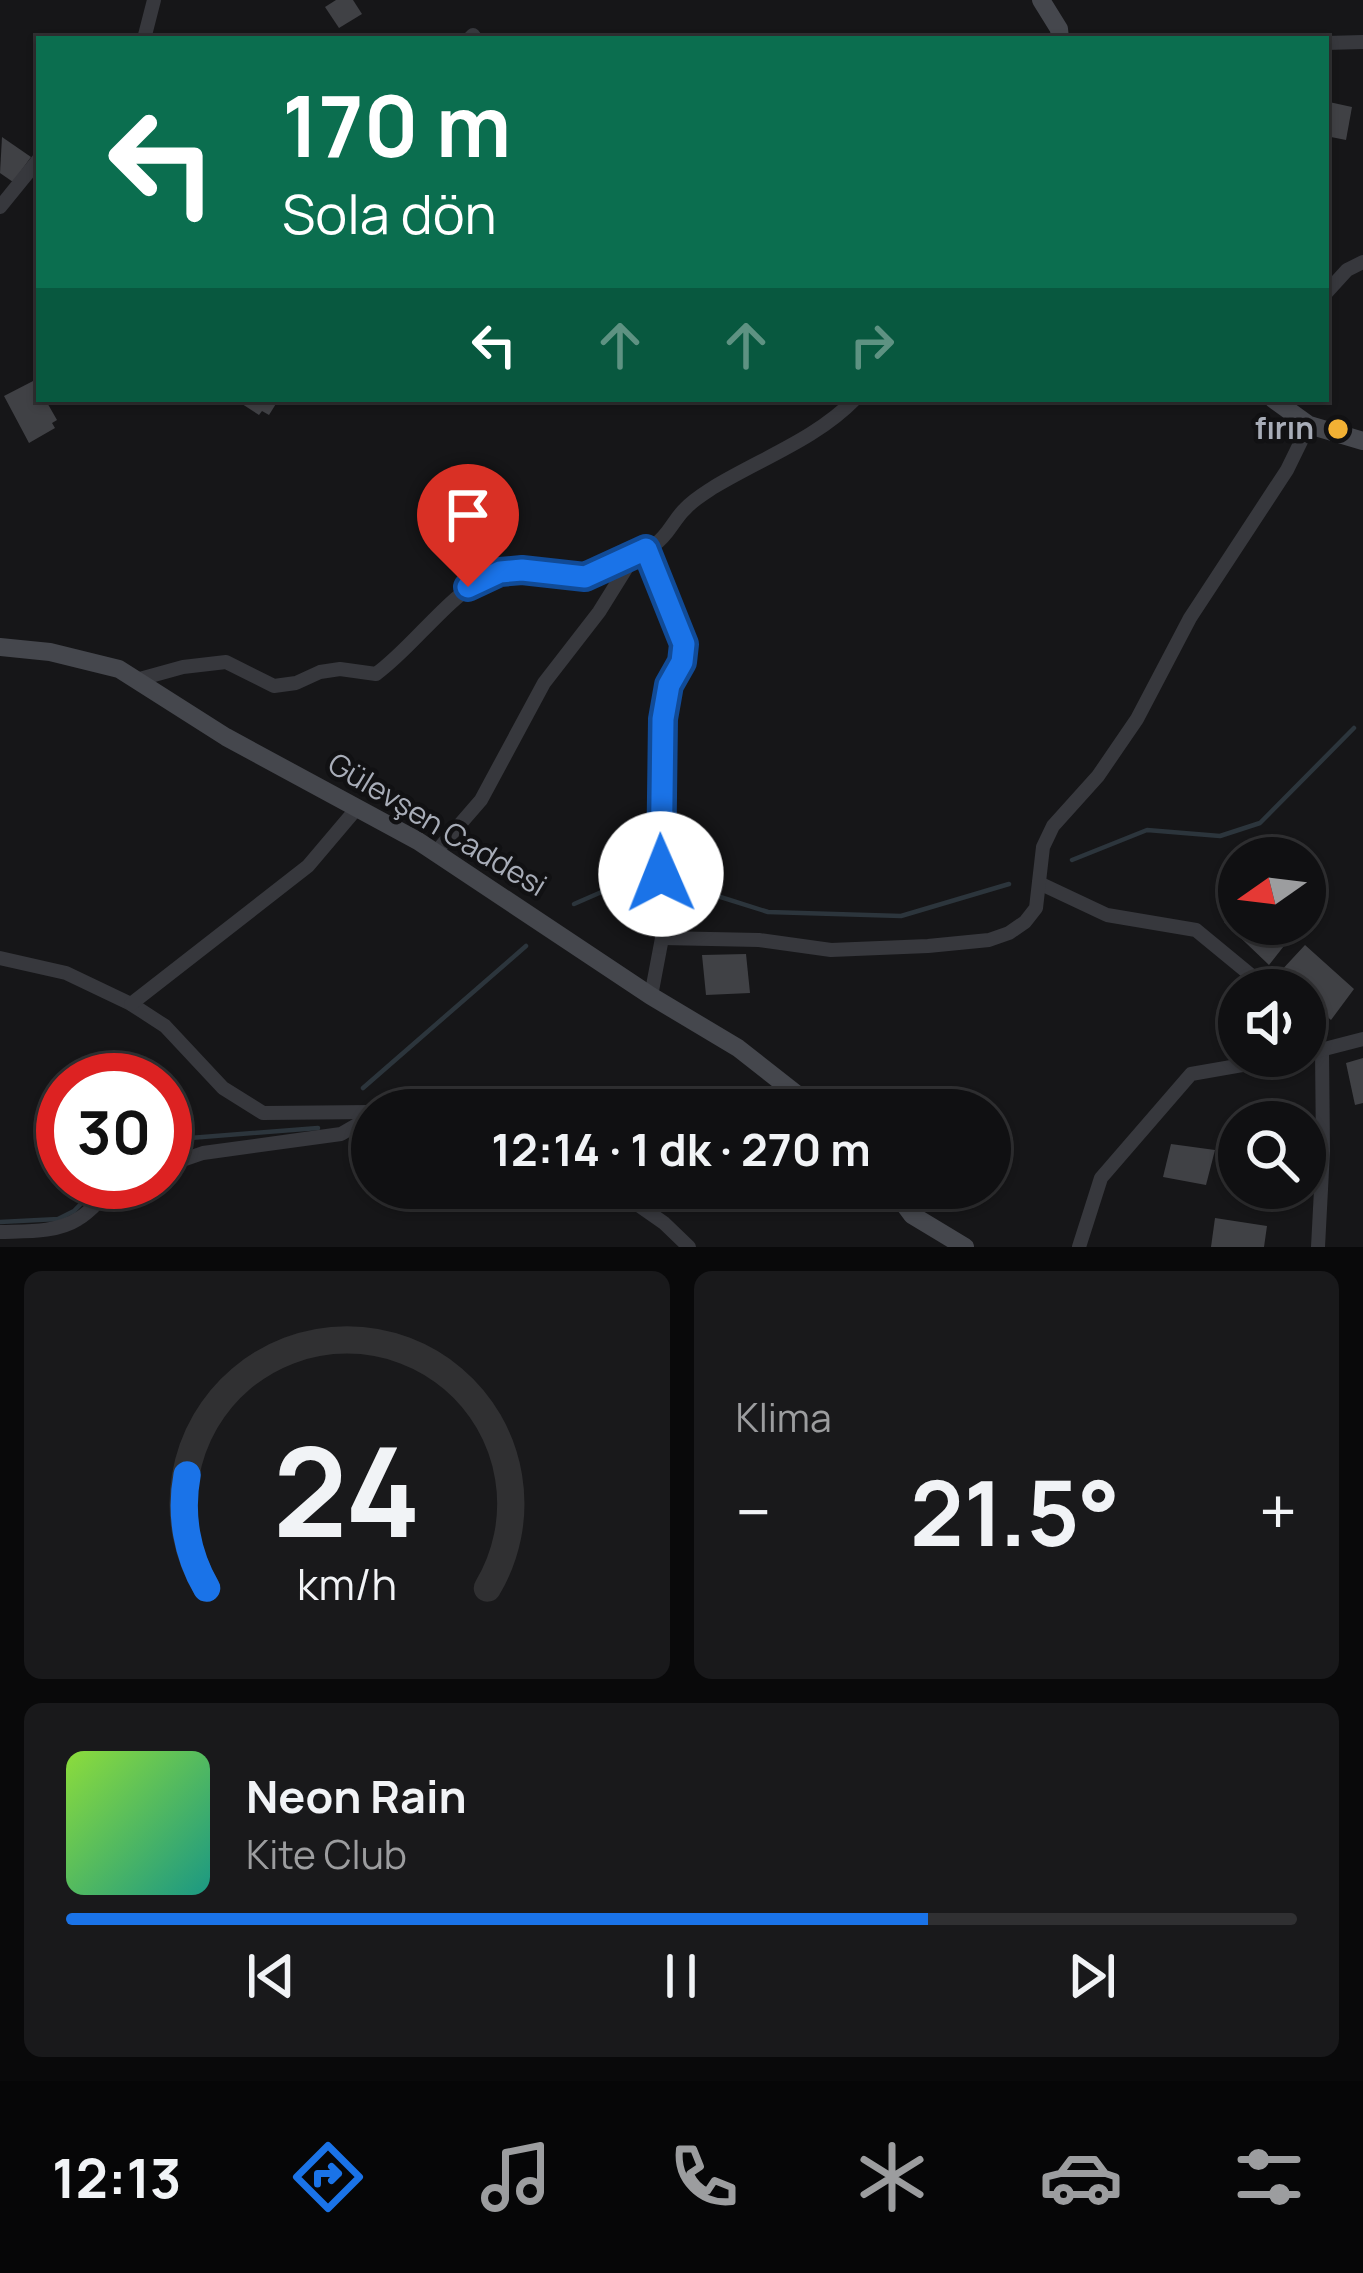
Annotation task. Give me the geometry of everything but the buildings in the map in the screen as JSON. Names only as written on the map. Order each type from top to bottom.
[{"type":"street","points":[[144,36],[154,0]]},
{"type":"street","points":[[1041,0],[1059,36]]},
{"type":"street","points":[[1329,44],[1363,42]]},
{"type":"street","points":[[0,207],[36,163]]},
{"type":"street","points":[[1329,290],[1347,270],[1363,262]]},
{"type":"street","points":[[136,680],[226,662],[274,686],[340,669],[376,674],[468,587],[500,572],[522,570],[585,577],[640,552],[658,543],[700,497],[838,417],[852,402]]},
{"type":"street","points":[[1277,402],[1309,425],[1363,441]]},
{"type":"street","points":[[662,938],[759,940],[831,950],[989,940],[1025,922],[1036,908],[1043,847],[1053,826],[1098,776],[1137,719],[1190,618],[1287,470],[1309,425]]},
{"type":"street","points":[[435,853],[481,800],[544,683],[640,552]]},
{"type":"street","points":[[640,552],[684,644],[663,719],[662,938],[651,996]]},
{"type":"street","name":"Gülevşen Caddesi","points":[[0,647],[50,652],[119,670],[435,853],[738,1048],[791,1089]]},
{"type":"street","points":[[131,1004],[308,866],[358,807]]},
{"type":"street","points":[[1039,883],[1107,915],[1196,930],[1243,969]]},
{"type":"street","points":[[0,958],[66,973],[131,1004],[165,1026],[223,1088],[263,1113],[351,1114]]},
{"type":"street","points":[[1326,1050],[1363,1039]]},
{"type":"street","points":[[1079,1247],[1101,1178],[1191,1075],[1218,1070]]},
{"type":"street","points":[[1318,1247],[1322,1077]]},
{"type":"street","points":[[192,1157],[341,1134],[351,1128]]},
{"type":"street","points":[[0,1232],[53,1229],[80,1219],[90,1209]]},
{"type":"street","points":[[644,1209],[689,1247]]},
{"type":"street","points":[[908,1209],[965,1247]]},
{"type":"waterway","points":[[1072,860],[1147,830],[1220,836],[1260,823],[1354,728]]},
{"type":"waterway","points":[[674,899],[711,894],[768,912],[901,916],[1009,884]]},
{"type":"waterway","points":[[574,904],[613,887],[643,893]]},
{"type":"waterway","points":[[363,1088],[526,946]]},
{"type":"waterway","points":[[192,1138],[318,1128]]},
{"type":"waterway","points":[[0,1222],[58,1219],[76,1209]]},
{"type":"place","name":"fırın","points":[[1338,429]]},
{"type":"route","points":[[468,587],[500,572],[522,570],[585,577],[646,549],[684,644],[663,719],[661,874]]}]
